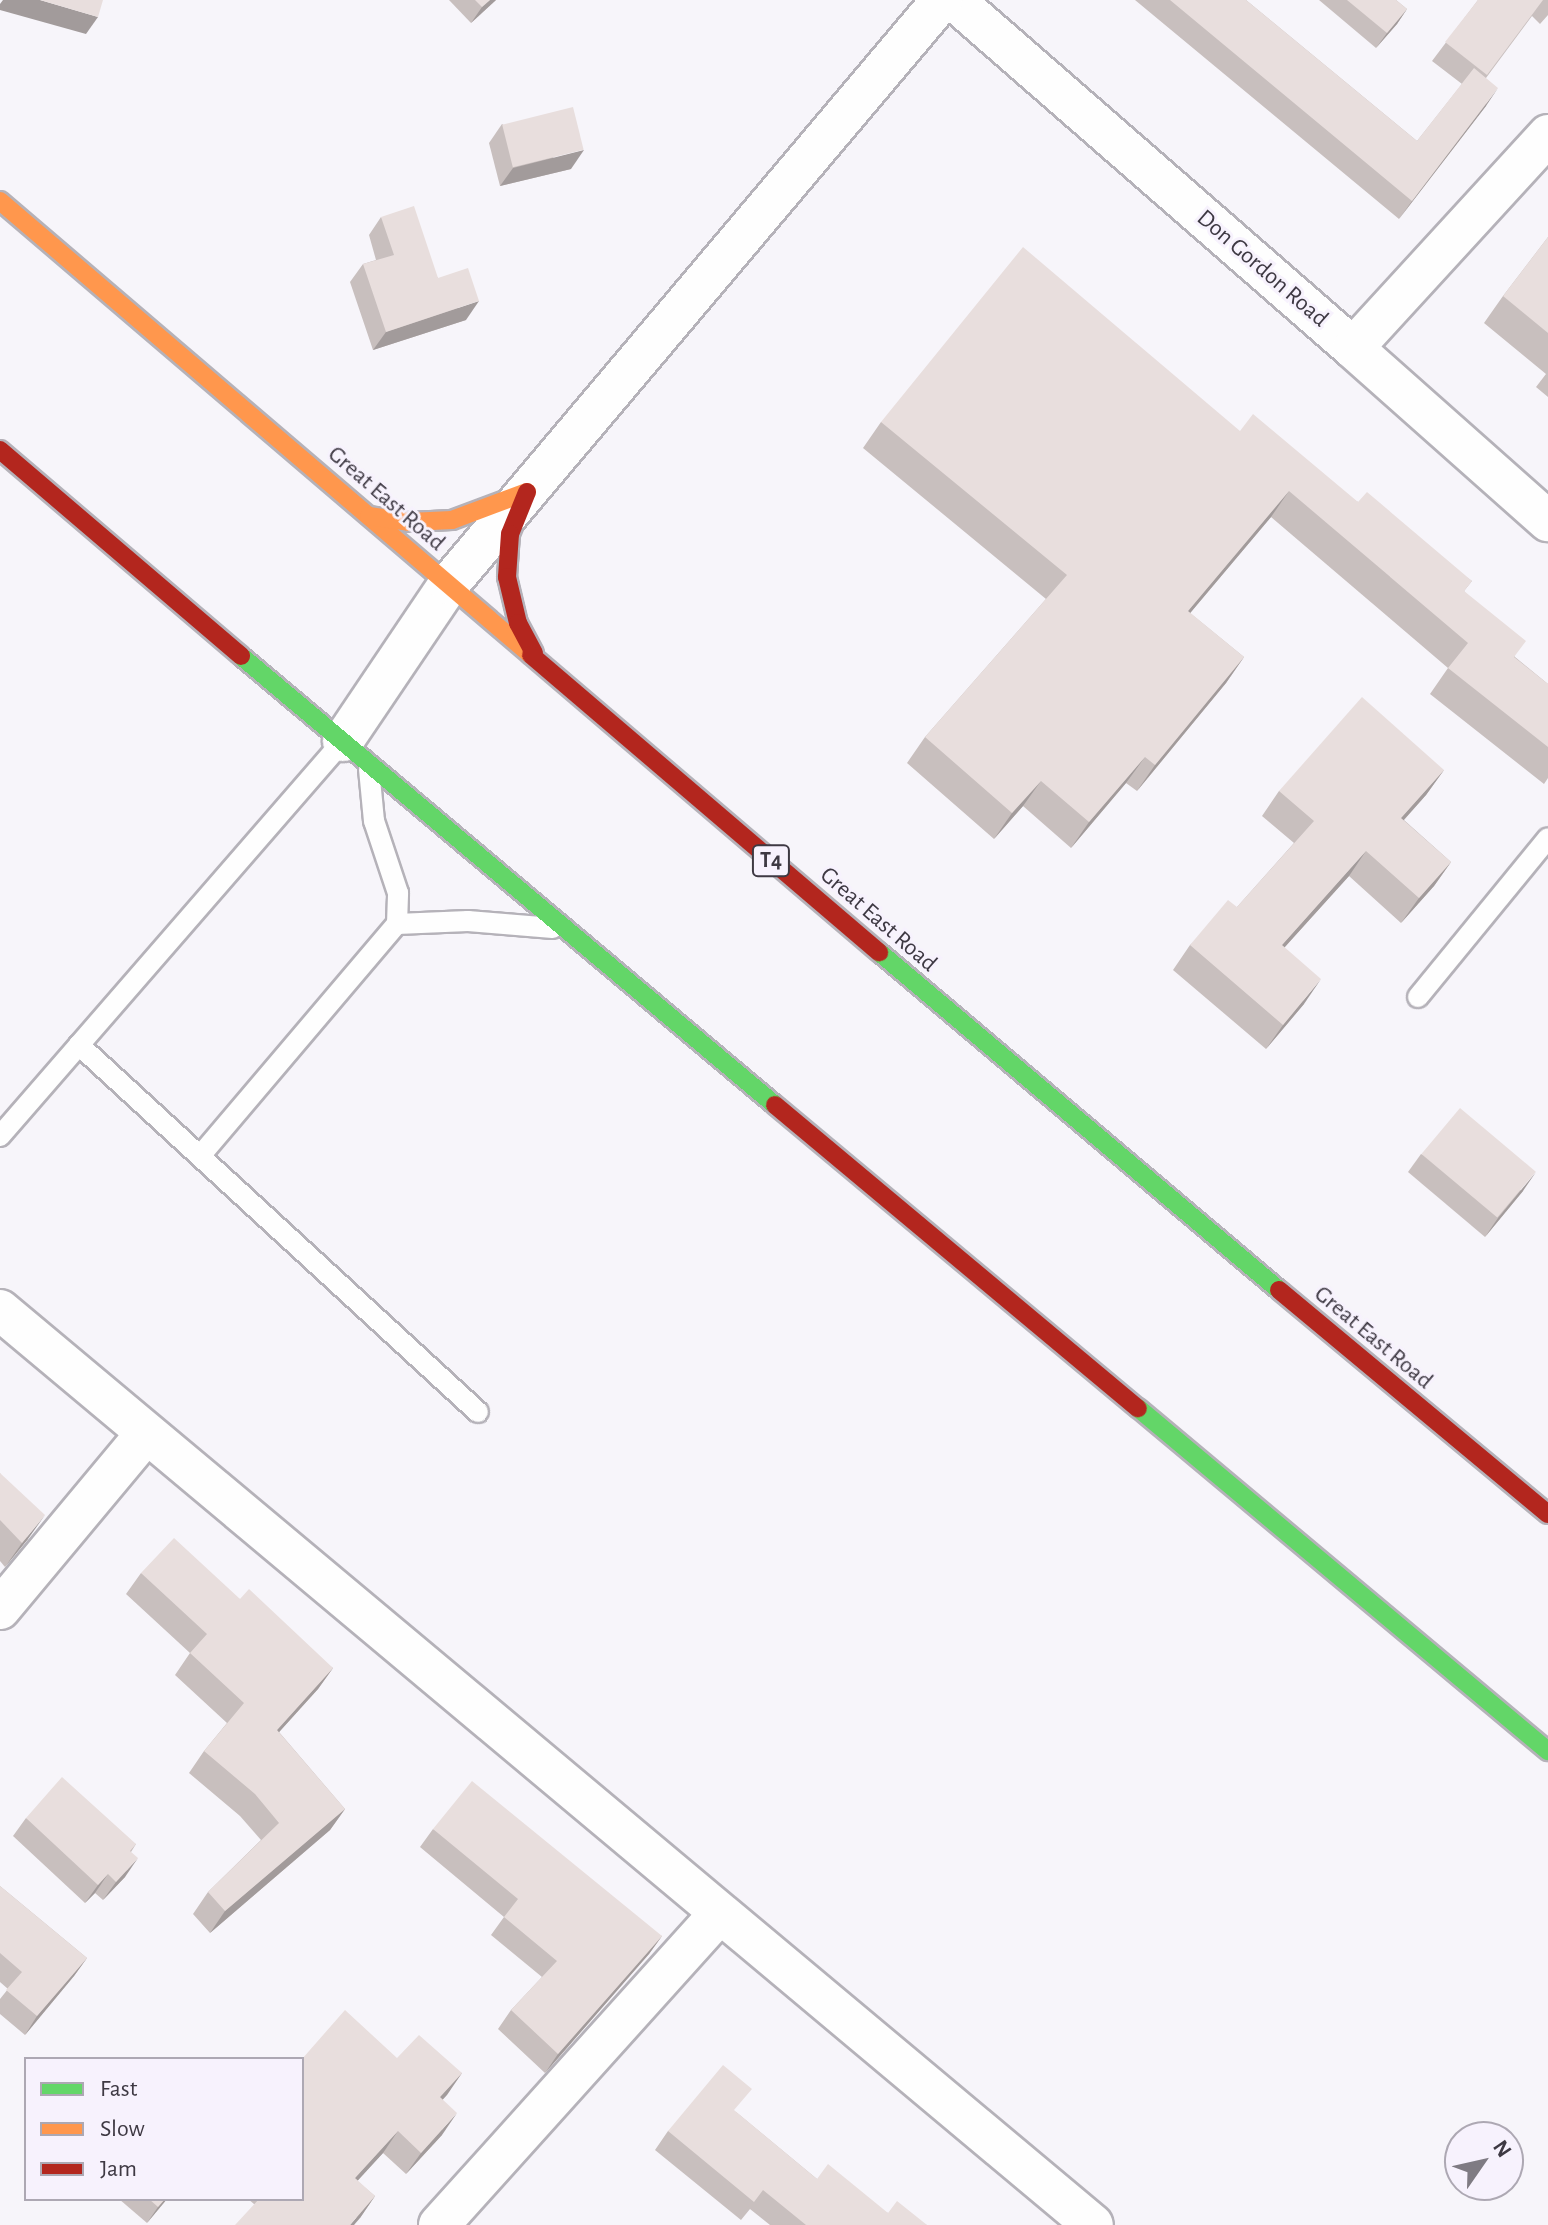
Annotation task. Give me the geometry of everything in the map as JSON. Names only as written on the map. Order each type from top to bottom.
[{"type":"main road","name":"Great East Road","points":[[0,201],[1063,1110],[1548,1514]]},
{"type":"main road","points":[[0,450],[565,929],[1548,1751]]},
{"type":"main road","points":[[369,516],[409,522],[452,520],[527,492]]},
{"type":"main road","points":[[527,492],[510,534],[507,577],[518,623],[540,662]]},
{"type":"street","points":[[356,752],[449,584],[942,0]]},
{"type":"street","name":"Don Gordon Road","points":[[954,0],[1548,521]]},
{"type":"street","points":[[1353,348],[1548,135]]},
{"type":"street","points":[[0,1310],[145,1435],[1093,2225]]},
{"type":"street","points":[[0,1609],[145,1435]]},
{"type":"street","points":[[439,2225],[719,1914]]},
{"type":"lane","points":[[200,1156],[397,924],[398,893],[374,821],[356,752]]},
{"type":"lane","points":[[0,1136],[79,1045],[356,752]]},
{"type":"lane","points":[[1418,997],[1548,838]]},
{"type":"lane","points":[[397,924],[468,921],[565,929]]},
{"type":"lane","points":[[79,1045],[478,1412]]},
{"type":"building","points":[[40,0],[103,0],[98,17]]},
{"type":"building","points":[[475,0],[490,0],[482,7]]},
{"type":"building","points":[[1170,0],[1246,0],[1417,141],[1474,68],[1498,88],[1412,201]]},
{"type":"building","points":[[1347,0],[1396,0],[1407,9],[1387,33]]},
{"type":"building","points":[[1478,0],[1543,0],[1487,75],[1445,42]]},
{"type":"building","points":[[573,107],[584,150],[513,167],[502,125]]},
{"type":"building","points":[[414,206],[438,278],[468,268],[479,301],[386,332],[363,264],[394,255],[381,217]]},
{"type":"building","points":[[1548,237],[1548,333],[1503,296]]},
{"type":"building","points":[[1023,247],[1240,431],[1253,414],[1358,502],[1367,492],[1472,581],[1464,591],[1526,641],[1514,657],[1548,684],[1548,747],[1448,668],[1468,643],[1289,491],[1188,611],[1244,657],[1155,765],[1145,757],[1089,822],[1041,781],[1012,813],[925,737],[1067,575],[881,422]]},
{"type":"building","points":[[1362,697],[1444,770],[1401,818],[1451,862],[1419,898],[1366,851],[1282,945],[1321,979],[1283,1025],[1190,945],[1228,900],[1237,907],[1314,821],[1279,791]]},
{"type":"building","points":[[1460,1108],[1536,1172],[1497,1218],[1421,1154]]},
{"type":"building","points":[[0,1473],[45,1515],[22,1543],[0,1520]]},
{"type":"building","points":[[174,1538],[240,1599],[249,1589],[333,1668],[277,1730],[345,1809],[225,1911],[208,1892],[279,1823],[255,1794],[204,1751],[244,1703],[190,1653],[207,1634],[141,1573]]},
{"type":"building","points":[[62,1777],[136,1844],[130,1851],[138,1858],[116,1882],[108,1874],[98,1885],[26,1818]]},
{"type":"building","points":[[472,1781],[662,1936],[558,2054],[511,2010],[557,1961],[504,1917],[518,1899],[433,1829]]},
{"type":"building","points":[[0,1886],[87,1958],[37,2016],[6,1990],[22,1972],[0,1953]]},
{"type":"building","points":[[345,2010],[397,2058],[419,2035],[462,2073],[440,2097],[457,2113],[421,2153],[398,2131],[355,2178],[375,2196],[350,2225],[235,2225],[257,2201],[304,2201],[304,2057]]},
{"type":"building","points":[[723,2065],[752,2089],[734,2110],[817,2179],[828,2164],[888,2213],[897,2201],[927,2225],[806,2225],[763,2190],[754,2202],[668,2131]]},
{"type":"traffic: fast","points":[[241,656],[775,1105]]},
{"type":"traffic: fast","points":[[879,952],[1279,1290]]},
{"type":"traffic: fast","points":[[1138,1408],[1548,1751]]},
{"type":"traffic: slow","points":[[0,201],[531,655]]},
{"type":"traffic: slow","points":[[369,516],[409,522],[452,520],[527,492]]},
{"type":"traffic: jam","points":[[0,450],[241,656]]},
{"type":"traffic: jam","points":[[527,492],[510,534],[507,577],[518,623],[534,653]]},
{"type":"traffic: jam","points":[[531,655],[879,952]]},
{"type":"traffic: jam","points":[[775,1105],[1138,1408]]},
{"type":"traffic: jam","points":[[1279,1290],[1548,1514]]}]
